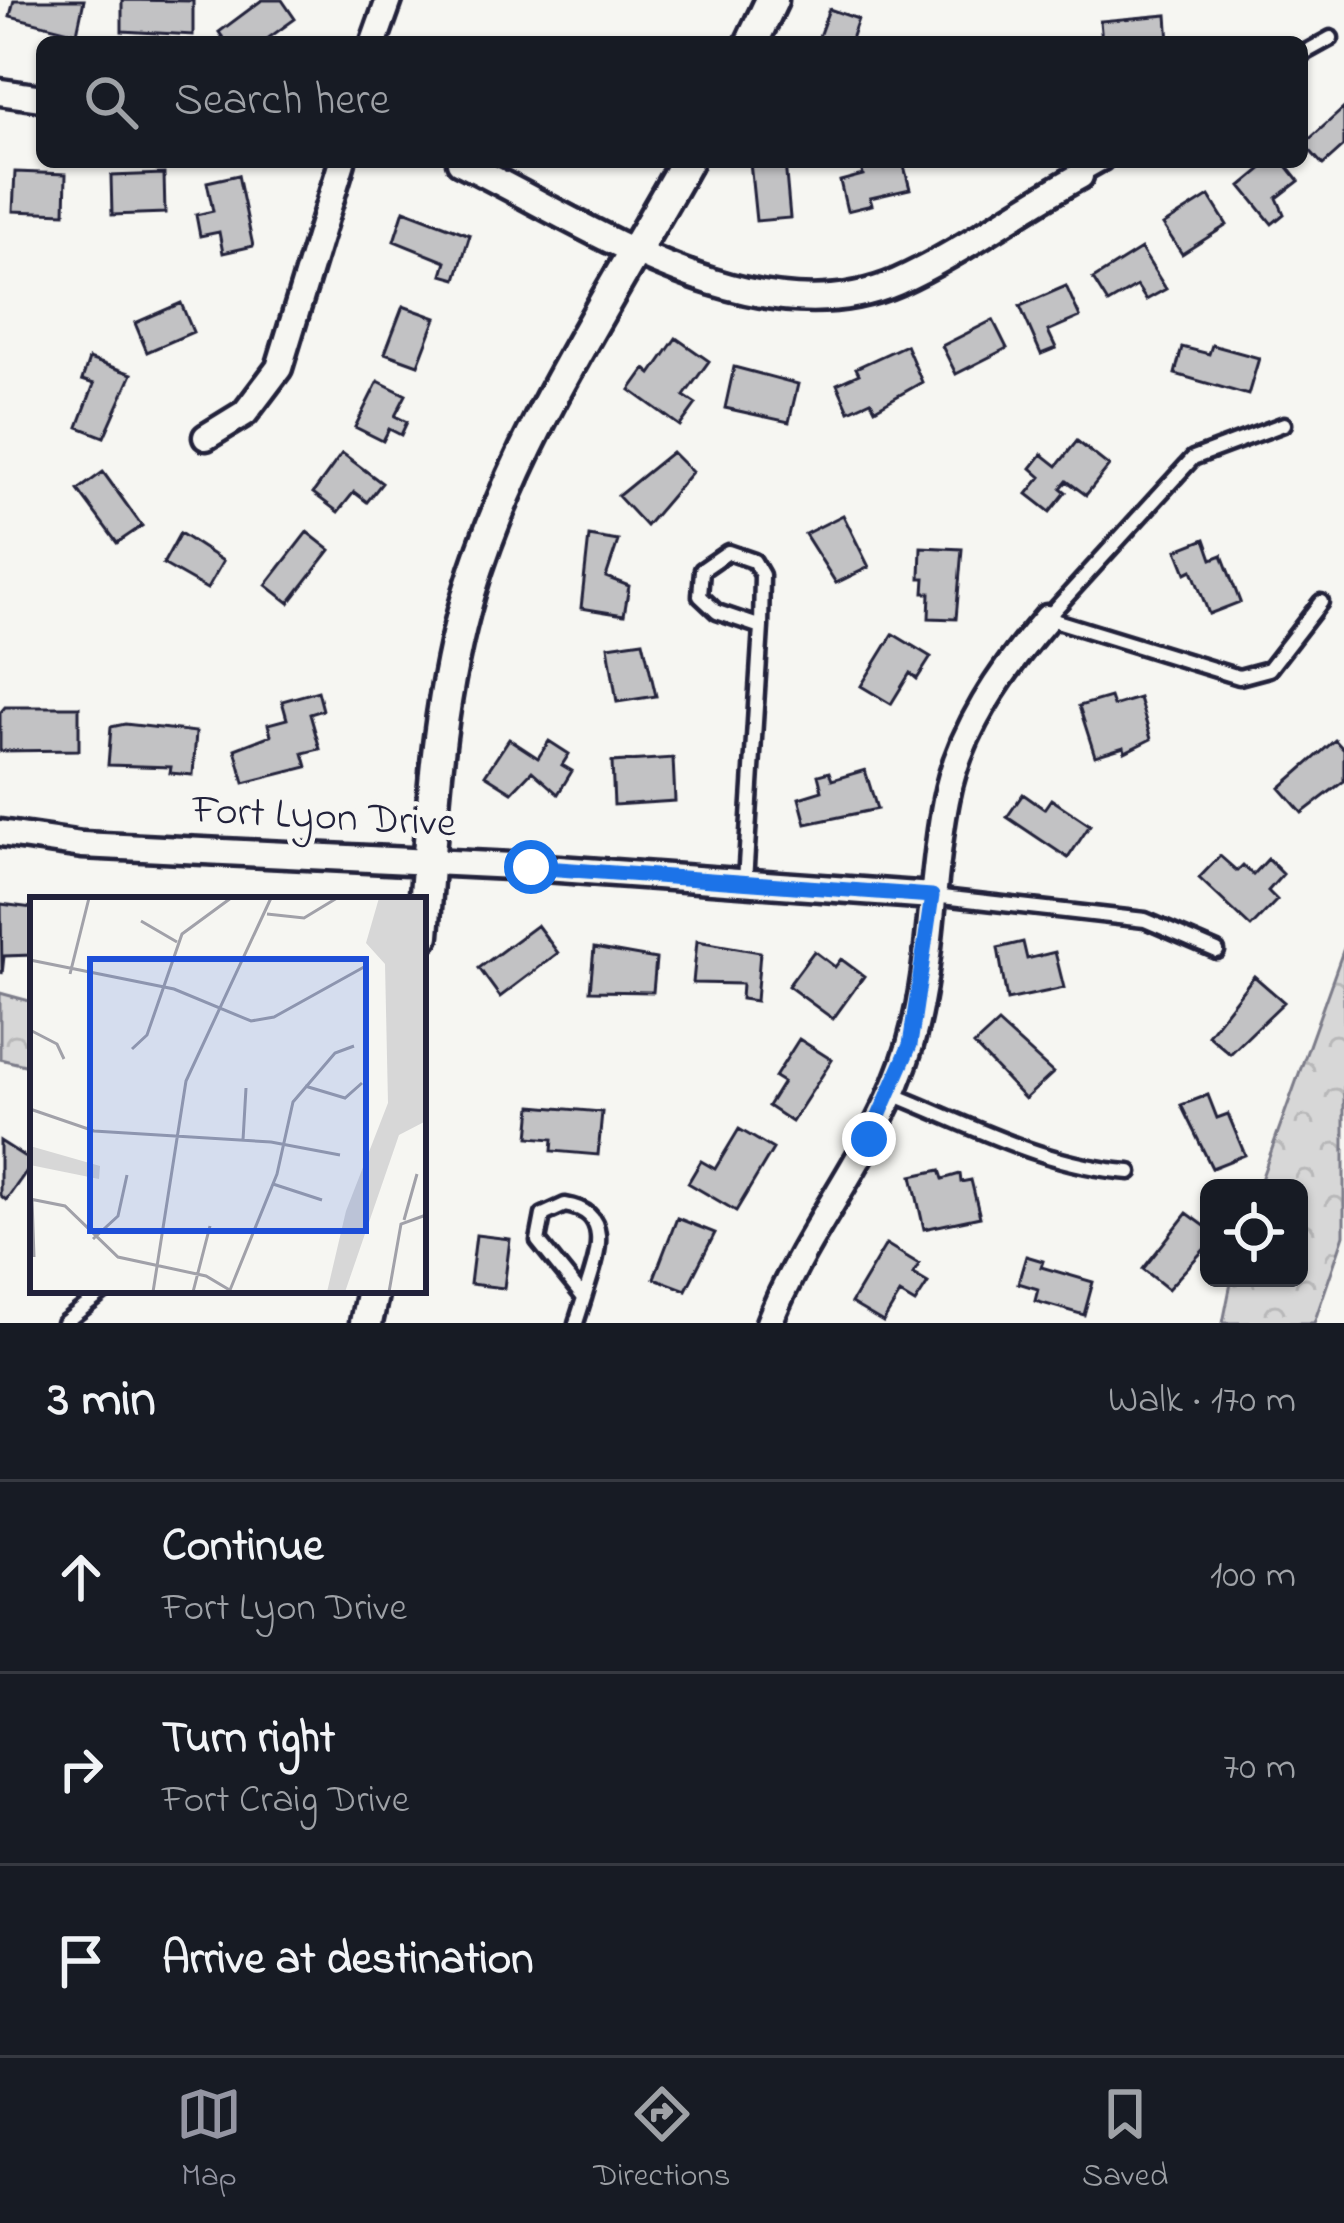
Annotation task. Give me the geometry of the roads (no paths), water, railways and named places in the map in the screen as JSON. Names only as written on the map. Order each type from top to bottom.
[{"type":"street","points":[[376,36],[389,0]]},
{"type":"street","points":[[755,36],[772,0]]},
{"type":"street","points":[[0,92],[36,97]]},
{"type":"street","points":[[206,437],[245,413],[279,368],[340,168]]},
{"type":"street","points":[[472,168],[638,249],[746,295],[784,301],[853,296],[897,282],[1080,176]]},
{"type":"street","points":[[426,898],[448,681],[495,518],[526,445],[683,168]]},
{"type":"street","points":[[769,1323],[813,1227],[892,1094],[921,996],[946,796],[966,739],[989,695],[1047,618]]},
{"type":"street","name":"Fort Lyon Drive","points":[[0,833],[82,845],[429,862],[932,896]]},
{"type":"street","points":[[366,1323],[372,1293]]},
{"type":"lane","points":[[1308,51],[1330,38]]},
{"type":"lane","points":[[1080,176],[1094,168]]},
{"type":"lane","points":[[1284,424],[1193,458],[1047,618],[1239,677],[1269,669],[1321,602]]},
{"type":"lane","points":[[745,881],[761,627],[762,575],[754,561],[741,553],[716,557],[702,570],[700,596],[717,612],[761,627]]},
{"type":"lane","points":[[932,896],[1145,920],[1217,951]]},
{"type":"lane","points":[[892,1094],[1059,1160],[1130,1172]]},
{"type":"lane","points":[[576,1323],[584,1298],[600,1240],[598,1226],[579,1207],[554,1207],[543,1215],[538,1241],[584,1298]]},
{"type":"lane","points":[[64,1323],[102,1293]]}]
